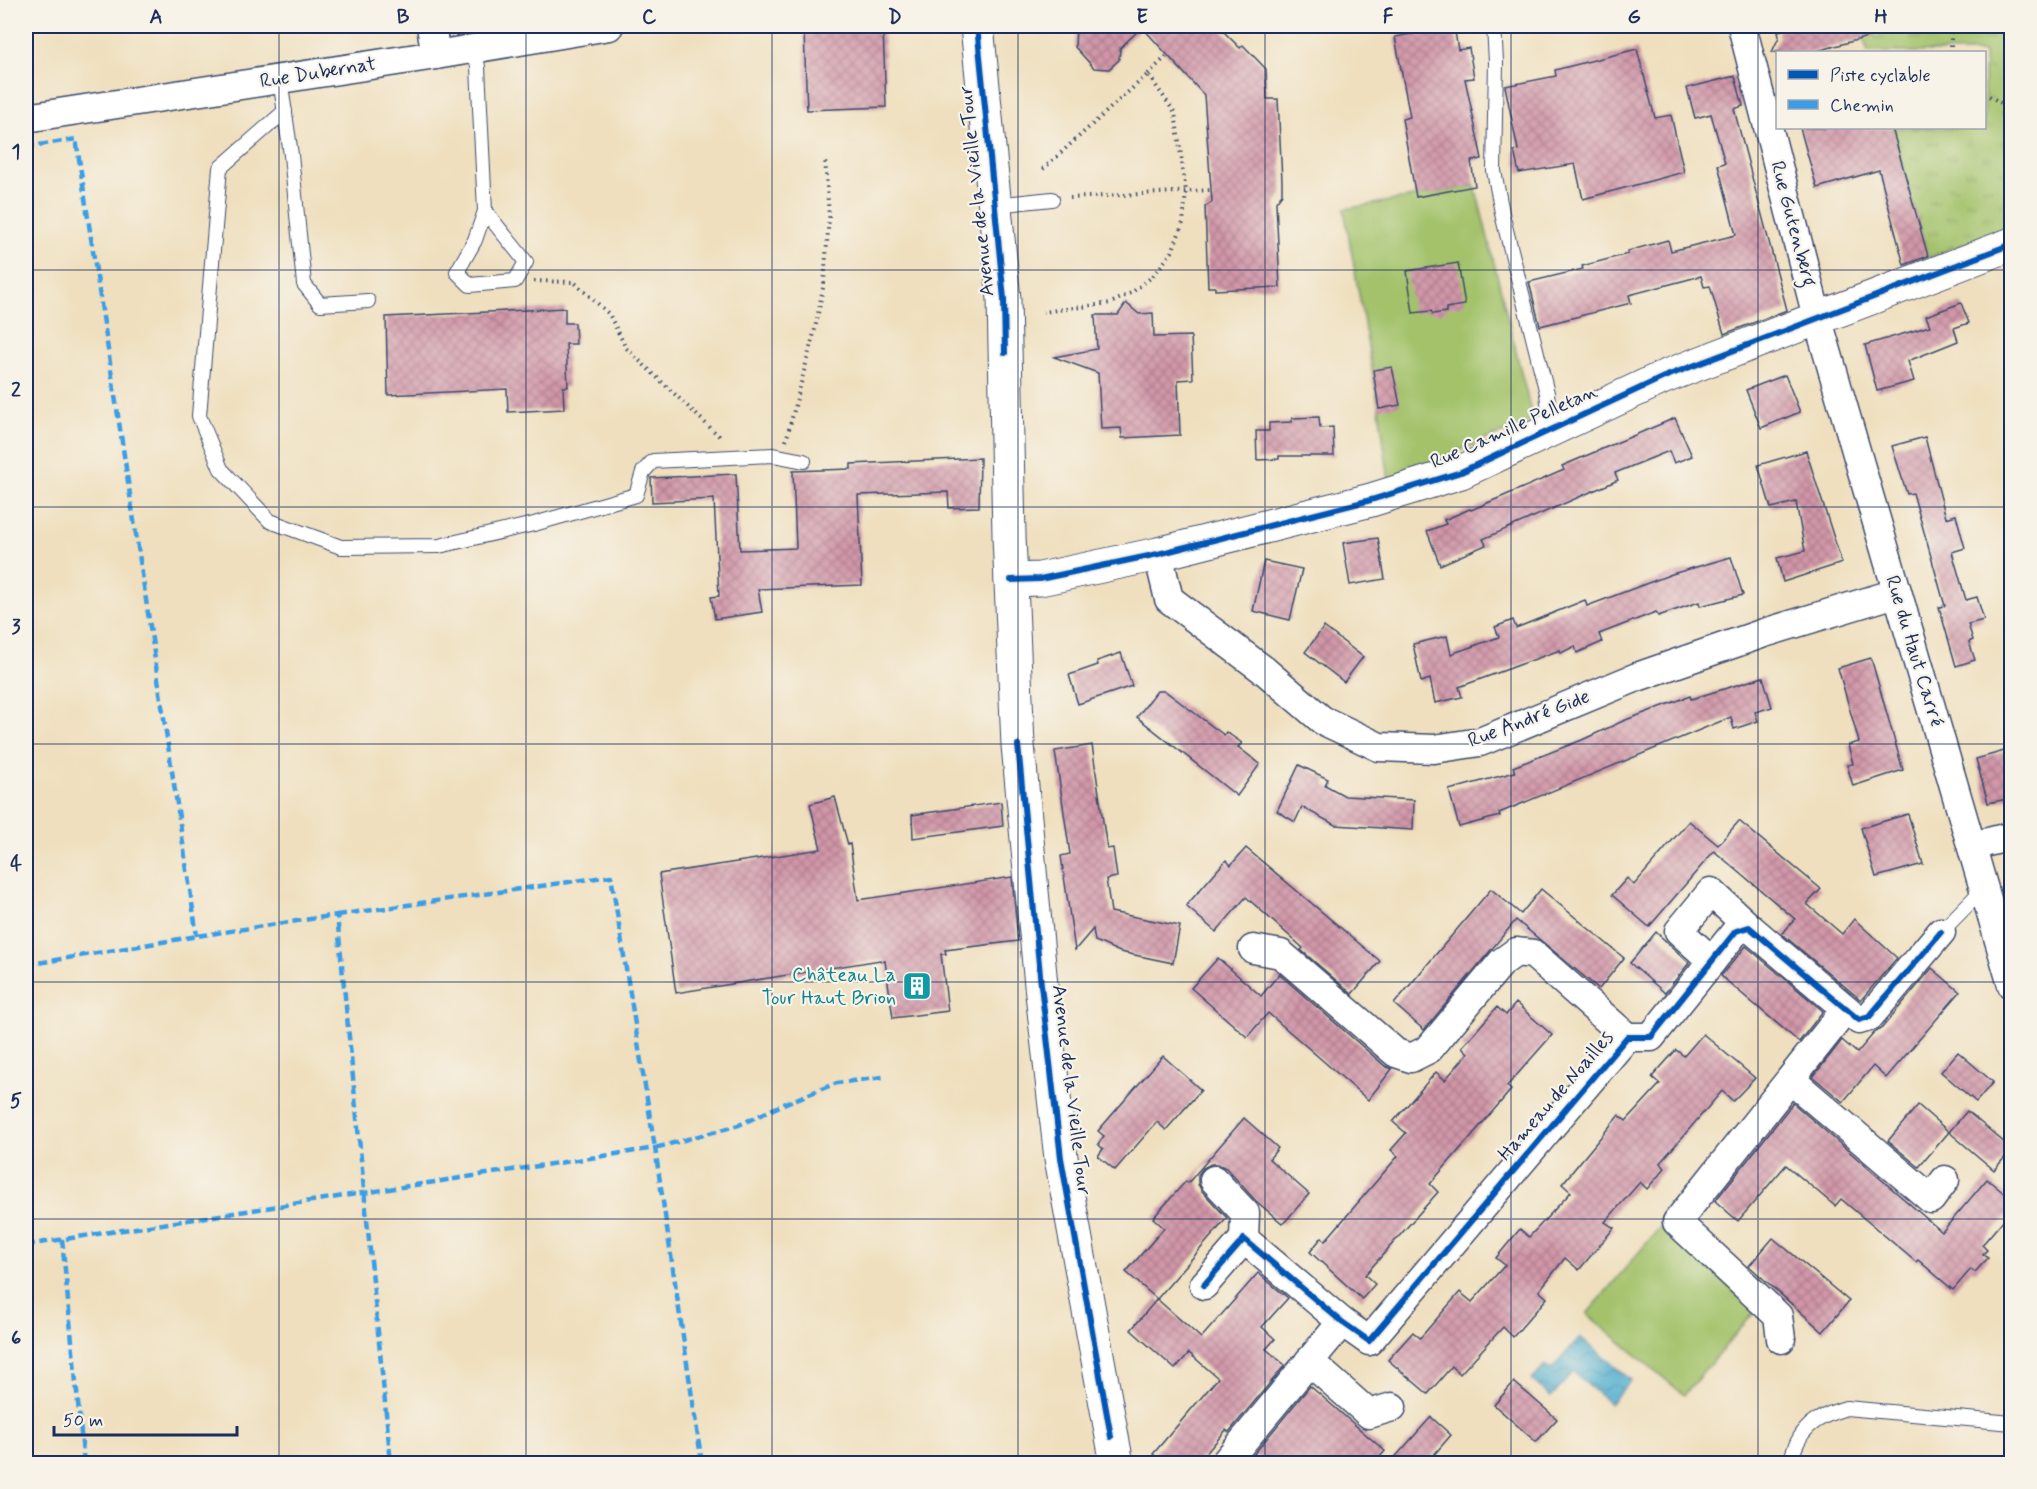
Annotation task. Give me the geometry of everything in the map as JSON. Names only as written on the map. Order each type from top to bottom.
[{"type":"street","points":[[431,26],[436,55]]},
{"type":"street","name":"Rue Dubernat","points":[[26,118],[475,49],[609,26]]},
{"type":"street","name":"Avenue de la Vieille Tour","points":[[977,26],[1004,299],[1011,580],[1018,745],[1041,985],[1061,1158],[1117,1464]]},
{"type":"street","name":"Rue Gutenberg","points":[[1742,26],[1817,317]]},
{"type":"street","name":"Rue Camille Pelletan","points":[[1011,580],[1040,579],[1158,554],[1371,500],[1461,472],[1664,377],[2012,244]]},
{"type":"street","name":"Rue du Haut Carré","points":[[1817,317],[2012,985]]},
{"type":"street","name":"Rue André Gide","points":[[1158,554],[1169,599],[1265,670],[1322,720],[1379,747],[1434,749],[1480,742],[1637,677],[1764,633],[1896,593]]},
{"type":"street","points":[[1972,846],[2012,836]]},
{"type":"street","points":[[1712,961],[1679,931],[1711,892],[1859,1020],[1869,1017],[1941,932]]},
{"type":"street","name":"Hameau de Noailles","points":[[1254,949],[1281,954],[1396,1053],[1411,1058],[1429,1049],[1502,962],[1516,951],[1533,954],[1627,1037],[1651,1037],[1736,931],[1749,927]]},
{"type":"street","points":[[1781,1339],[1778,1316],[1677,1222],[1846,1009]]},
{"type":"street","name":"Hameau de Noailles","points":[[1245,1239],[1342,1322],[1369,1341],[1627,1037]]},
{"type":"street","points":[[1791,1080],[1931,1199],[1945,1180]]},
{"type":"street","points":[[1204,1285],[1245,1239],[1245,1213],[1214,1180]]},
{"type":"street","points":[[1224,1464],[1342,1322]]},
{"type":"street","points":[[1309,1361],[1370,1414],[1392,1407]]},
{"type":"lane","points":[[1494,26],[1496,62],[1494,171],[1503,218],[1547,393],[1551,430]]},
{"type":"lane","points":[[475,49],[478,67],[485,211],[475,240],[457,272],[470,285],[515,281],[526,262],[485,211]]},
{"type":"lane","points":[[280,79],[304,284],[320,304],[368,301]]},
{"type":"lane","points":[[285,111],[220,168],[200,416],[221,468],[270,521],[341,547],[439,546],[534,524],[636,495],[643,472],[653,461],[772,455],[804,461]]},
{"type":"lane","points":[[995,205],[1052,199]]},
{"type":"lane","points":[[1941,932],[1984,888]]},
{"type":"lane","points":[[1790,1464],[1794,1447],[1811,1422],[1825,1414],[1846,1408],[2012,1423]]},
{"type":"path","points":[[1951,51],[1951,30],[1954,26]]},
{"type":"path","points":[[1043,169],[1168,55]]},
{"type":"path","points":[[1043,312],[1111,303],[1131,293],[1153,276],[1172,252],[1183,223],[1186,191],[1175,113],[1148,74]]},
{"type":"path","points":[[1986,94],[2012,109]]},
{"type":"path","points":[[785,458],[787,435],[815,329],[824,283],[828,217],[825,158]]},
{"type":"path","points":[[2012,159],[2010,170],[2012,177]]},
{"type":"path","points":[[1052,199],[1211,190]]},
{"type":"path","points":[[515,281],[574,282],[609,314],[626,348],[719,436],[723,458]]},
{"type":"green space","points":[[1859,26],[2011,26],[2011,226],[1928,258],[1892,129],[1986,129],[1986,51],[1868,51]]},
{"type":"green space","points":[[1475,186],[1533,420],[1389,480],[1344,209]]},
{"type":"green space","points":[[1660,1227],[1757,1309],[1684,1395],[1587,1314]]},
{"type":"water","points":[[1580,1337],[1631,1380],[1610,1404],[1573,1372],[1551,1397],[1532,1380],[1545,1366],[1551,1370]]},
{"type":"building","points":[[1076,26],[1218,26],[1240,48],[1243,45],[1266,69],[1267,99],[1278,99],[1282,181],[1282,194],[1276,202],[1280,287],[1215,290],[1215,287],[1208,287],[1205,207],[1212,202],[1204,95],[1142,27],[1120,48],[1119,60],[1109,69],[1094,68],[1075,47]]},
{"type":"building","points":[[1454,26],[1458,50],[1469,48],[1474,78],[1465,79],[1482,159],[1471,161],[1475,186],[1416,197],[1402,119],[1410,117],[1395,37]]},
{"type":"building","points":[[1798,26],[1888,26],[1889,31],[1818,51],[1772,52],[1779,37],[1778,31]]},
{"type":"building","points":[[883,29],[886,107],[807,110],[804,32]]},
{"type":"building","points":[[1637,49],[1655,118],[1671,115],[1684,172],[1583,199],[1575,164],[1519,173],[1514,151],[1518,150],[1505,86],[1556,76],[1555,70]]},
{"type":"building","points":[[1735,76],[1743,106],[1734,109],[1787,310],[1724,334],[1710,286],[1704,287],[1701,276],[1629,295],[1631,303],[1540,326],[1529,282],[1583,269],[1582,266],[1628,254],[1628,251],[1668,240],[1671,251],[1736,235],[1718,165],[1725,163],[1711,114],[1695,118],[1687,88]]},
{"type":"building","points":[[1800,129],[1892,129],[1928,256],[1904,265],[1879,170],[1817,188]]},
{"type":"building","points":[[1458,263],[1465,305],[1446,308],[1446,312],[1433,314],[1431,311],[1413,313],[1407,271]]},
{"type":"building","points":[[1126,303],[1139,314],[1153,313],[1154,337],[1191,336],[1193,379],[1178,380],[1180,435],[1122,438],[1121,428],[1101,429],[1098,373],[1054,357],[1097,349],[1095,315],[1118,315]]},
{"type":"building","points":[[1961,303],[1969,323],[1954,328],[1958,341],[1908,361],[1914,381],[1877,391],[1865,345],[1930,326],[1926,316]]},
{"type":"building","points":[[565,308],[565,323],[575,323],[576,344],[566,344],[568,387],[563,387],[564,409],[508,412],[507,389],[388,395],[386,317]]},
{"type":"building","points":[[1392,367],[1400,405],[1379,409],[1373,370]]},
{"type":"building","points":[[1785,375],[1800,412],[1761,428],[1746,390]]},
{"type":"building","points":[[1319,417],[1320,428],[1333,427],[1334,456],[1279,456],[1279,459],[1257,460],[1256,431],[1269,431],[1269,423],[1292,422],[1292,418]]},
{"type":"building","points":[[1675,418],[1692,456],[1674,463],[1669,451],[1615,473],[1618,480],[1483,539],[1486,545],[1440,565],[1427,531],[1446,524],[1444,520],[1564,470],[1562,466]]},
{"type":"building","points":[[1925,437],[1946,518],[1956,515],[1965,548],[1952,552],[1966,600],[1977,597],[1984,620],[1968,624],[1973,640],[1969,642],[1975,660],[1956,666],[1939,607],[1945,606],[1913,493],[1907,494],[1892,446]]},
{"type":"building","points":[[1806,451],[1842,563],[1783,582],[1777,558],[1805,551],[1796,502],[1771,508],[1758,465]]},
{"type":"building","points":[[980,458],[979,507],[949,508],[948,492],[858,495],[862,585],[758,589],[762,612],[715,619],[711,597],[719,596],[714,499],[652,502],[651,478],[736,474],[740,550],[796,548],[793,471],[851,469],[851,464]]},
{"type":"building","points":[[1378,538],[1385,579],[1350,585],[1343,543]]},
{"type":"building","points":[[1731,557],[1743,595],[1700,606],[1699,602],[1658,616],[1656,612],[1599,634],[1602,642],[1577,653],[1575,646],[1561,653],[1560,650],[1459,687],[1462,697],[1435,703],[1430,679],[1421,682],[1413,644],[1447,636],[1451,654],[1499,637],[1495,627],[1513,620],[1516,628],[1585,600],[1587,606],[1672,574]]},
{"type":"building","points":[[1264,561],[1302,569],[1290,620],[1253,611]]},
{"type":"building","points":[[1324,627],[1363,657],[1344,682],[1305,652]]},
{"type":"building","points":[[1121,653],[1132,686],[1078,704],[1069,675],[1098,665],[1097,661]]},
{"type":"building","points":[[1871,658],[1903,770],[1853,786],[1847,765],[1853,764],[1848,745],[1859,742],[1838,668]]},
{"type":"building","points":[[1763,677],[1772,707],[1755,712],[1758,721],[1734,729],[1731,717],[1499,813],[1500,816],[1459,827],[1449,790],[1515,772],[1513,767],[1690,696],[1691,699]]},
{"type":"building","points":[[1157,691],[1165,691],[1224,735],[1226,732],[1242,743],[1238,747],[1260,764],[1237,796],[1137,717]]},
{"type":"building","points":[[1092,745],[1107,849],[1113,848],[1117,877],[1106,879],[1111,912],[1180,926],[1173,963],[1120,952],[1095,941],[1093,929],[1075,950],[1061,856],[1070,854],[1055,751]]},
{"type":"building","points":[[2008,750],[2012,761],[2012,798],[1988,803],[1976,759]]},
{"type":"building","points":[[1299,765],[1328,779],[1325,785],[1345,796],[1414,800],[1413,830],[1335,825],[1302,807],[1295,822],[1277,811]]},
{"type":"building","points":[[835,797],[848,845],[850,844],[858,900],[1012,877],[1018,941],[945,950],[946,954],[941,954],[948,1011],[893,1018],[885,961],[880,960],[676,993],[659,874],[821,849],[810,804]]},
{"type":"building","points":[[1001,802],[1003,826],[913,838],[912,815]]},
{"type":"building","points":[[1908,814],[1923,864],[1876,877],[1861,828]]},
{"type":"building","points":[[1689,821],[1718,845],[1739,821],[1821,889],[1807,904],[1842,934],[1854,919],[1897,958],[1861,1000],[1782,934],[1795,919],[1714,851],[1649,927],[1612,895],[1627,878],[1634,885]]},
{"type":"building","points":[[1246,848],[1380,961],[1352,994],[1301,950],[1303,948],[1246,897],[1216,932],[1186,906],[1226,860],[1231,865]]},
{"type":"building","points":[[1491,889],[1521,914],[1541,889],[1624,958],[1599,989],[1516,920],[1424,1030],[1394,1004]]},
{"type":"building","points":[[1656,932],[1689,963],[1665,993],[1630,963]]},
{"type":"building","points":[[1746,946],[1823,1011],[1799,1042],[1721,976]]},
{"type":"building","points":[[1218,958],[1261,996],[1279,974],[1385,1066],[1392,1069],[1368,1100],[1268,1013],[1247,1037],[1191,988]]},
{"type":"building","points":[[1932,968],[1960,992],[1886,1078],[1873,1066],[1843,1102],[1813,1077],[1842,1040],[1857,1053],[1874,1033],[1882,1028]]},
{"type":"building","points":[[1516,1003],[1552,1035],[1507,1086],[1511,1090],[1430,1184],[1438,1192],[1365,1275],[1375,1284],[1362,1299],[1310,1252],[1322,1237],[1325,1241],[1398,1156],[1391,1150],[1406,1133],[1393,1122],[1436,1072],[1445,1080],[1468,1053],[1462,1047],[1497,1007],[1506,1015]]},
{"type":"building","points":[[1703,1034],[1755,1078],[1733,1101],[1722,1091],[1660,1163],[1665,1168],[1647,1189],[1640,1182],[1605,1222],[1614,1228],[1579,1270],[1565,1258],[1539,1291],[1547,1298],[1513,1337],[1503,1327],[1460,1374],[1452,1366],[1428,1394],[1388,1360],[1413,1332],[1420,1338],[1460,1292],[1472,1302],[1505,1265],[1496,1258],[1520,1229],[1529,1237],[1571,1192],[1562,1184],[1619,1115],[1626,1121],[1660,1084],[1652,1077],[1676,1050],[1684,1056]]},
{"type":"building","points":[[1958,1052],[1993,1082],[1976,1102],[1941,1072]]},
{"type":"building","points":[[1163,1056],[1201,1090],[1166,1130],[1157,1122],[1115,1170],[1098,1156],[1103,1149],[1098,1144],[1104,1136],[1098,1131]]},
{"type":"building","points":[[1793,1103],[1942,1232],[1987,1179],[2012,1200],[2012,1210],[1982,1245],[1987,1250],[1983,1254],[1988,1258],[1975,1272],[1971,1269],[1953,1290],[1841,1199],[1835,1206],[1786,1165],[1738,1221],[1715,1201]]},
{"type":"building","points":[[1918,1105],[1949,1132],[1919,1167],[1888,1141]]},
{"type":"building","points":[[1967,1111],[2012,1149],[1994,1170],[1949,1132]]},
{"type":"building","points":[[1244,1118],[1278,1148],[1269,1159],[1309,1194],[1283,1224],[1256,1201],[1226,1168],[1218,1164],[1211,1164],[1203,1168],[1198,1175],[1198,1184],[1227,1218],[1157,1299],[1126,1272],[1164,1228],[1153,1218],[1186,1181],[1188,1183]]},
{"type":"building","points":[[1773,1238],[1849,1301],[1823,1332],[1749,1266]]},
{"type":"building","points":[[1258,1273],[1288,1298],[1262,1327],[1275,1339],[1266,1349],[1285,1365],[1229,1432],[1226,1430],[1197,1464],[1164,1464],[1153,1454],[1218,1378],[1189,1353],[1175,1369],[1131,1330],[1157,1299],[1201,1338]]},
{"type":"building","points":[[1514,1382],[1557,1419],[1536,1442],[1494,1405]]},
{"type":"building","points":[[1310,1386],[1385,1451],[1374,1464],[1265,1464],[1254,1454]]},
{"type":"building","points":[[1431,1417],[1451,1435],[1426,1464],[1389,1464]]},
{"type":"marked path","points":[[26,147],[76,139],[197,936]]},
{"type":"marked path","points":[[337,915],[611,876],[655,1148],[739,1125],[837,1083],[883,1077]]},
{"type":"marked path","points":[[26,965],[337,915],[391,1464]]},
{"type":"marked path","points":[[26,1245],[655,1148],[702,1464]]},
{"type":"marked path","points":[[62,1239],[84,1464]]},
{"type":"cycle path","points":[[977,26],[1004,299],[1005,353]]},
{"type":"cycle path","points":[[1011,580],[1040,579],[1158,554],[1371,500],[1461,472],[1664,377],[2012,244]]},
{"type":"cycle path","points":[[1018,745],[1041,985],[1061,1158],[1111,1437]]},
{"type":"cycle path","points":[[1204,1285],[1244,1239],[1342,1322],[1369,1341],[1627,1037],[1651,1037],[1736,931],[1749,927],[1859,1020],[1869,1017],[1941,932]]},
{"type":"place","name":"Château La Tour Haut Brion","points":[[917,986]]}]
